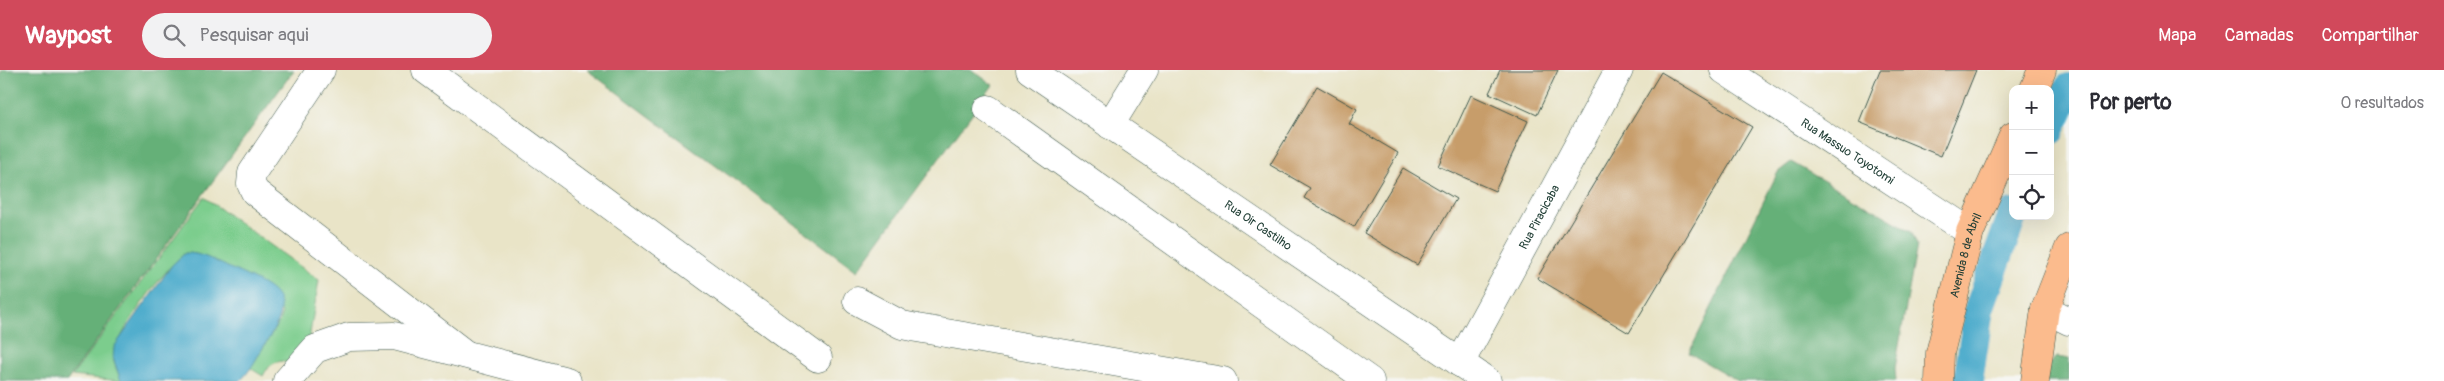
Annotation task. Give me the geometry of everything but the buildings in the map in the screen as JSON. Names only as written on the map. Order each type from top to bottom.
[{"type":"main road","points":[[2036,85],[2042,70]]},
{"type":"main road","name":"Avenida 8 de Abril","points":[[1939,381],[1940,353],[1970,232],[2009,145]]},
{"type":"main road","points":[[2036,381],[2057,315],[2069,248]]},
{"type":"street","points":[[321,70],[252,173],[251,184],[254,192],[465,354]]},
{"type":"street","points":[[426,70],[818,358]]},
{"type":"street","name":"Rua Oir Castilho","points":[[1030,70],[1487,381]]},
{"type":"street","points":[[1110,125],[1144,70]]},
{"type":"street","name":"Rua Piracicaba","points":[[1460,363],[1618,70]]},
{"type":"street","name":"Rua Massuo Toyotomi","points":[[1724,70],[1970,232]]},
{"type":"street","points":[[988,109],[1354,377]]},
{"type":"street","points":[[857,301],[902,325],[1223,381]]},
{"type":"street","points":[[287,381],[315,349],[349,337],[394,336],[567,381]]},
{"type":"green space","points":[[3,70],[294,70],[67,381],[0,381],[0,74]]},
{"type":"green space","points":[[587,70],[972,70],[993,85],[857,271]]},
{"type":"green space","points":[[1791,162],[1911,231],[1917,245],[1895,368],[1896,381],[1738,381],[1689,353],[1778,172]]},
{"type":"green space","points":[[204,197],[319,280],[302,381],[286,369],[285,361],[272,365],[263,376],[250,368],[279,322],[282,313],[253,279],[196,254],[185,253],[155,286],[133,316],[117,345],[114,359],[121,381],[72,376]]},
{"type":"green space","points":[[2057,357],[2069,359],[2069,381],[2045,381],[2046,367]]},
{"type":"water","points":[[185,253],[210,258],[259,282],[269,289],[276,296],[280,304],[280,314],[275,327],[251,368],[240,381],[121,381],[113,358],[114,347],[172,265]]},
{"type":"waterway","points":[[2054,121],[2069,88]]},
{"type":"waterway","points":[[1968,381],[1979,309],[2011,220]]}]
